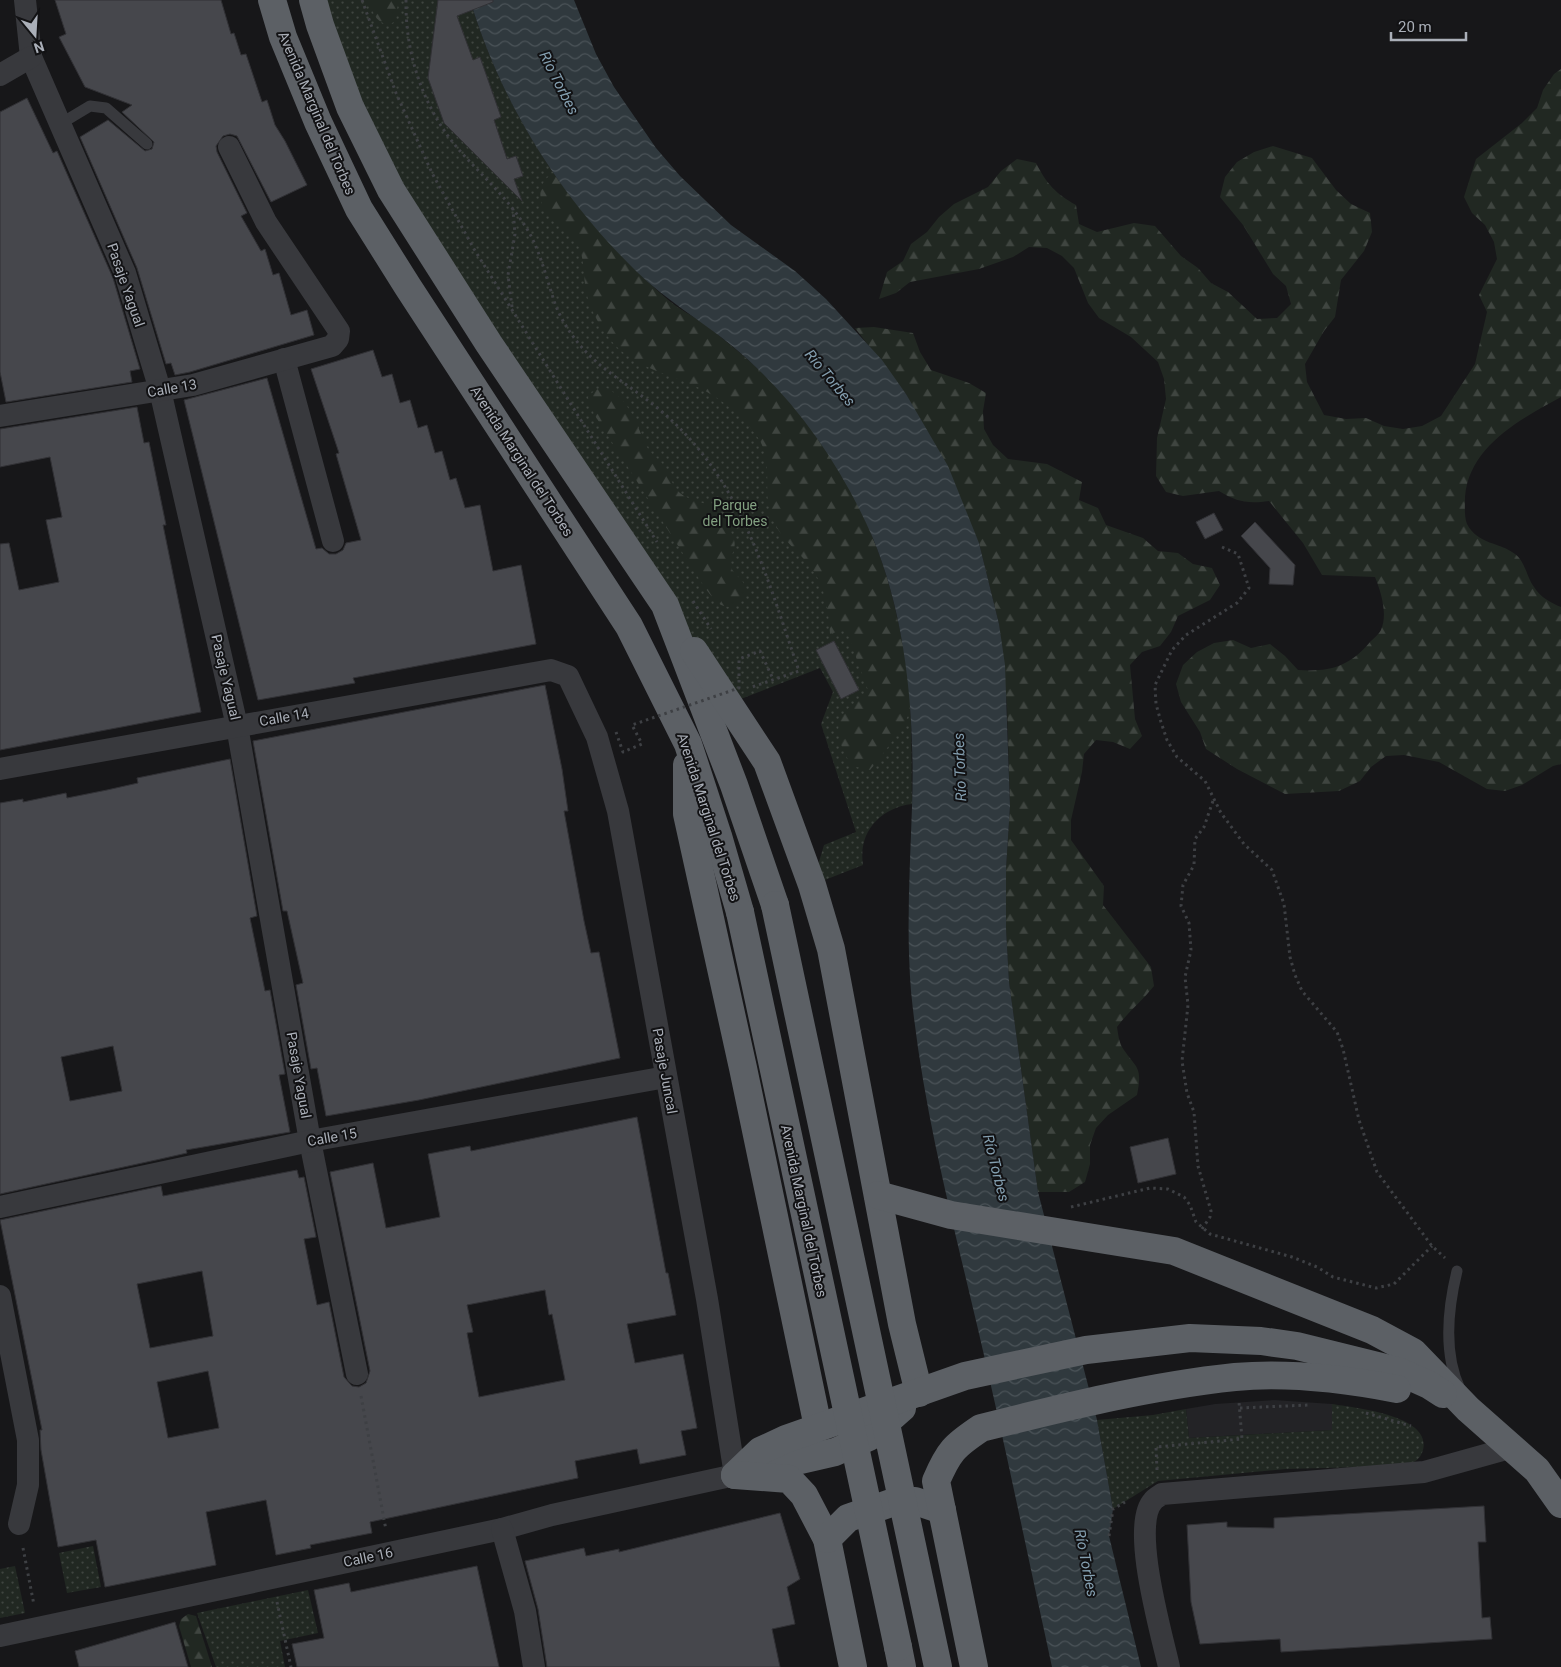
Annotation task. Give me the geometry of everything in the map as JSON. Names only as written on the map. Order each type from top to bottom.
[{"type":"highway","name":"Avenida Marginal del Torbes","points":[[272,0],[283,37],[318,122],[359,209],[629,626],[688,744],[740,912],[900,1657]]},
{"type":"highway","name":"Avenida Marginal del Torbes","points":[[313,0],[320,25],[350,107],[391,190],[488,344],[665,605],[734,785],[775,905],[938,1667]]},
{"type":"highway","points":[[665,605],[767,762],[786,807],[812,885],[831,949],[902,1324],[919,1393]]},
{"type":"highway","points":[[688,744],[687,814],[743,1068],[818,1427]]},
{"type":"highway","points":[[878,1195],[951,1215],[1174,1252],[1372,1330],[1413,1352],[1468,1409],[1537,1470],[1561,1504]]},
{"type":"highway","points":[[735,1475],[760,1451],[818,1427],[966,1376],[1086,1350],[1190,1338],[1226,1338],[1297,1346],[1398,1371],[1429,1385],[1468,1409]]},
{"type":"highway","points":[[974,1667],[936,1481],[944,1461],[954,1447],[981,1428],[1099,1399],[1235,1377],[1305,1378],[1364,1383],[1406,1391],[1431,1398],[1451,1407],[1468,1409]]},
{"type":"highway","points":[[735,1475],[835,1452],[870,1437],[919,1393]]},
{"type":"highway","points":[[735,1475],[788,1479],[804,1496],[826,1539],[853,1667]]},
{"type":"highway","points":[[826,1539],[848,1518],[891,1503],[915,1501],[942,1510]]},
{"type":"street","name":"Pasaje Yagual","points":[[25,0],[31,57],[125,273],[160,390],[237,726],[310,1141],[357,1374]]},
{"type":"street","points":[[0,75],[31,57]]},
{"type":"street","name":"Calle 13","points":[[0,416],[193,386],[332,346],[338,340],[339,331],[266,222],[229,147]]},
{"type":"street","points":[[284,359],[333,541]]},
{"type":"street","name":"Calle 14","points":[[0,769],[551,670],[568,676]]},
{"type":"street","name":"Pasaje Juncal","points":[[568,676],[597,737],[618,811],[632,878],[707,1299],[735,1475]]},
{"type":"street","name":"Calle 15","points":[[0,1207],[310,1141],[666,1077]]},
{"type":"street","points":[[0,1296],[28,1440],[28,1485],[19,1524]]},
{"type":"street","points":[[1169,1667],[1146,1564],[1145,1520],[1152,1501],[1162,1494],[1424,1472],[1510,1448]]},
{"type":"street","name":"Calle 16","points":[[0,1636],[502,1529],[552,1515],[735,1475]]},
{"type":"street","points":[[502,1529],[525,1611],[534,1667]]},
{"type":"lane","points":[[60,124],[90,106],[106,108],[147,144]]},
{"type":"lane","points":[[1458,1271],[1451,1301],[1450,1348],[1455,1378],[1468,1409]]},
{"type":"path","points":[[362,0],[396,93],[432,173],[474,249],[658,544]]},
{"type":"path","points":[[406,0],[408,35],[414,66],[432,110],[459,150],[493,184],[513,208],[537,250],[556,306],[574,337],[598,363],[646,398],[681,430],[712,467],[737,507],[757,551],[799,671],[748,689],[732,663]]},
{"type":"path","points":[[512,308],[508,275],[514,234],[513,208]]},
{"type":"path","points":[[1222,547],[1238,554],[1249,588],[1237,603],[1186,635],[1172,650],[1155,685],[1156,704],[1167,740],[1176,757],[1204,781],[1221,813],[1244,844],[1272,870],[1284,904],[1290,957],[1295,975],[1302,990],[1337,1032],[1343,1049],[1360,1120],[1377,1172],[1432,1246],[1458,1271]]},
{"type":"path","points":[[690,595],[716,638]]},
{"type":"path","points":[[616,732],[623,752],[642,744],[632,725],[739,688],[739,659],[760,651],[773,679]]},
{"type":"path","points":[[1202,1229],[1210,1217],[1211,1210],[1198,1166],[1194,1112],[1187,1093],[1187,1079],[1182,1061],[1188,1005],[1185,977],[1191,950],[1188,923],[1181,906],[1183,884],[1194,865],[1195,839],[1204,827],[1214,797]]},
{"type":"path","points":[[1069,1207],[1150,1188],[1168,1189],[1184,1197],[1190,1205],[1196,1222],[1202,1229],[1228,1240],[1292,1256],[1333,1276],[1376,1288],[1394,1284],[1432,1246]]},
{"type":"path","points":[[357,1374],[390,1552]]},
{"type":"path","points":[[1157,1472],[1156,1447],[1242,1439],[1235,1377]]},
{"type":"path","points":[[1240,1408],[1311,1405]]},
{"type":"path","points":[[1361,1411],[1411,1426]]},
{"type":"path","points":[[19,1524],[39,1628]]},
{"type":"path","points":[[272,1578],[291,1667]]},
{"type":"shaded area","points":[[1274,1400],[1332,1404],[1332,1430],[1189,1438],[1186,1409],[1215,1404]]},
{"type":"green space","name":"Parque del Torbes","points":[[313,0],[470,0],[485,43],[503,85],[524,125],[574,201],[603,237],[668,300],[724,340],[775,386],[808,425],[830,456],[850,490],[880,561],[892,598],[901,637],[909,691],[912,804],[890,811],[881,816],[874,824],[864,842],[862,853],[863,865],[812,885],[824,845],[856,832],[821,724],[833,692],[820,668],[728,704],[436,264]]},
{"type":"green space","points":[[369,0],[398,0],[396,21],[388,25],[377,19]]},
{"type":"green space","points":[[1561,69],[1561,397],[1514,425],[1487,449],[1476,463],[1469,479],[1465,497],[1465,514],[1467,524],[1477,536],[1515,554],[1521,561],[1536,591],[1553,604],[1561,607],[1561,764],[1553,766],[1522,785],[1505,791],[1487,789],[1439,762],[1404,755],[1386,756],[1371,767],[1360,781],[1339,791],[1285,794],[1237,769],[1206,749],[1200,732],[1181,702],[1176,684],[1183,665],[1197,652],[1214,643],[1233,640],[1251,648],[1270,644],[1298,670],[1320,670],[1338,666],[1354,657],[1381,630],[1384,610],[1375,577],[1322,575],[1303,543],[1269,501],[1243,501],[1231,498],[1219,491],[1183,496],[1166,492],[1156,476],[1157,438],[1166,399],[1164,379],[1158,362],[1131,337],[1099,318],[1088,303],[1074,268],[1062,256],[1047,248],[1029,247],[1013,257],[979,269],[910,282],[896,293],[879,299],[887,272],[903,261],[911,244],[927,232],[939,217],[954,204],[988,187],[1001,171],[1017,159],[1036,163],[1052,187],[1076,205],[1079,224],[1097,232],[1134,223],[1155,226],[1181,256],[1198,268],[1211,283],[1228,292],[1257,319],[1277,318],[1291,304],[1286,286],[1273,274],[1243,225],[1220,197],[1225,177],[1237,162],[1254,152],[1273,146],[1312,158],[1336,190],[1351,204],[1370,213],[1372,232],[1364,251],[1341,280],[1335,317],[1324,331],[1305,364],[1307,382],[1324,415],[1346,419],[1366,418],[1384,426],[1403,429],[1422,426],[1441,416],[1475,364],[1487,312],[1479,295],[1497,259],[1494,242],[1485,225],[1472,213],[1464,197],[1476,159],[1522,123],[1537,108],[1543,90],[1554,74]]},
{"type":"green space","points":[[553,173],[593,224],[637,272],[669,301],[704,324],[737,350],[781,393],[805,420],[846,482],[877,548],[888,582],[902,638],[911,701],[910,710],[904,724],[870,770],[852,766],[840,743],[838,733],[842,716],[848,708],[869,693],[846,629],[830,634],[826,603],[816,575],[785,539],[771,515],[767,464],[762,444],[743,420],[720,400],[704,390],[654,370],[635,360],[617,347],[607,335],[594,314],[588,299],[581,251],[571,235],[555,223],[542,204],[540,197],[543,184]]},
{"type":"green space","points":[[874,327],[913,333],[920,352],[931,370],[969,383],[986,393],[983,411],[984,429],[993,445],[1008,459],[1047,464],[1082,482],[1079,500],[1098,508],[1106,525],[1143,538],[1158,551],[1178,553],[1193,564],[1212,568],[1220,585],[1210,600],[1178,616],[1171,632],[1160,646],[1142,652],[1130,665],[1135,719],[1142,736],[1130,749],[1113,742],[1096,740],[1084,754],[1082,772],[1071,820],[1071,840],[1104,886],[1103,905],[1151,967],[1154,986],[1117,1027],[1121,1045],[1139,1072],[1137,1095],[1108,1115],[1096,1128],[1090,1145],[1090,1164],[1085,1182],[1069,1192],[1038,1192],[1009,982],[1006,928],[1006,869],[1010,806],[1007,706],[999,624],[979,543],[906,394],[855,328]]},
{"type":"green space","points":[[605,387],[627,406],[647,447],[665,467],[677,490],[687,497],[712,508],[721,515],[735,543],[731,559],[732,569],[743,582],[746,589],[744,597],[738,604],[729,607],[721,605],[705,588],[594,414],[588,397],[595,390]]},
{"type":"green space","points":[[1332,1404],[1390,1415],[1404,1421],[1416,1429],[1423,1438],[1423,1450],[1419,1458],[1414,1462],[1399,1466],[1286,1469],[1158,1481],[1113,1509],[1097,1420],[1153,1415],[1186,1409],[1189,1438],[1332,1430]]},
{"type":"green space","points":[[93,1546],[101,1587],[67,1593],[59,1553]]},
{"type":"green space","points":[[15,1566],[25,1613],[0,1618],[0,1569]]},
{"type":"green space","points":[[308,1590],[318,1633],[280,1641],[285,1667],[216,1667],[197,1613]]},
{"type":"green space","points":[[188,1614],[196,1616],[212,1667],[191,1667],[179,1626],[181,1619]]},
{"type":"water","name":"Río Torbes","points":[[470,0],[574,0],[596,54],[614,87],[656,148],[680,176],[731,225],[795,271],[826,299],[882,360],[906,394],[948,466],[979,543],[999,624],[1005,665],[1010,806],[1006,869],[1006,928],[1009,982],[1038,1192],[1097,1420],[1113,1509],[1109,1536],[1141,1667],[1052,1667],[997,1410],[938,1159],[922,1075],[911,991],[909,945],[913,773],[910,704],[901,635],[884,568],[872,536],[830,457],[813,432],[775,386],[731,345],[660,292],[637,272],[609,243],[558,180],[516,112],[498,75]]},
{"type":"building","points":[[55,0],[221,0],[231,34],[234,33],[241,55],[246,54],[262,102],[267,100],[275,125],[307,185],[271,202],[237,136],[230,134],[223,136],[216,146],[217,152],[247,213],[241,216],[261,251],[265,249],[273,275],[279,273],[291,315],[307,310],[314,335],[175,375],[171,363],[166,364],[137,268],[80,137],[108,120],[145,151],[152,149],[154,142],[122,112],[132,105],[85,87],[59,37],[66,34]]},
{"type":"building","points":[[438,0],[493,0],[493,2],[457,16],[473,60],[480,57],[501,117],[494,120],[507,159],[516,156],[523,176],[514,179],[522,201],[444,123],[428,78]]},
{"type":"building","points":[[27,98],[53,153],[57,151],[113,278],[140,369],[130,371],[132,382],[6,402],[0,372],[0,112]]},
{"type":"building","points":[[373,350],[382,377],[392,374],[400,403],[410,400],[418,428],[427,425],[435,453],[442,451],[450,480],[456,478],[465,508],[480,505],[493,571],[521,565],[536,644],[353,678],[355,683],[258,700],[184,400],[267,378],[316,549],[322,548],[329,554],[336,554],[343,550],[346,543],[361,540],[336,454],[339,453],[311,369]]},
{"type":"building","points":[[137,407],[144,443],[149,442],[166,525],[163,525],[201,712],[0,750],[0,544],[9,543],[19,590],[59,582],[46,520],[62,517],[50,457],[0,467],[0,429]]},
{"type":"building","points":[[1214,513],[1223,530],[1205,539],[1196,522]]},
{"type":"building","points":[[1255,522],[1295,565],[1293,585],[1269,584],[1270,568],[1241,536]]},
{"type":"building","points":[[834,641],[859,690],[841,699],[816,650]]},
{"type":"building","points":[[545,685],[562,769],[568,811],[564,811],[584,921],[591,953],[599,952],[620,1058],[419,1100],[326,1116],[317,1068],[311,1069],[296,985],[303,983],[287,911],[283,911],[253,741]]},
{"type":"building","points":[[230,759],[257,916],[250,918],[265,991],[270,990],[285,1074],[279,1075],[290,1132],[186,1150],[187,1153],[0,1194],[0,803],[23,799],[23,802],[66,793],[67,798],[138,783],[137,778]],"holes":[[[113,1046],[122,1091],[70,1101],[61,1057]]]},
{"type":"building","points":[[637,1117],[666,1273],[668,1273],[676,1315],[627,1324],[635,1363],[683,1354],[697,1428],[681,1431],[686,1455],[640,1464],[637,1449],[575,1461],[578,1478],[370,1522],[372,1533],[310,1545],[311,1548],[276,1555],[266,1500],[206,1512],[216,1565],[105,1587],[96,1540],[58,1547],[41,1450],[40,1430],[42,1430],[0,1220],[161,1186],[163,1196],[297,1170],[299,1178],[304,1177],[316,1237],[304,1239],[317,1305],[329,1302],[344,1377],[352,1386],[359,1387],[366,1383],[370,1371],[330,1172],[373,1163],[386,1228],[440,1217],[428,1154],[470,1146],[471,1151]],"holes":[[[202,1271],[213,1336],[150,1348],[137,1284]],[[545,1290],[549,1315],[552,1314],[565,1380],[479,1397],[467,1333],[473,1332],[467,1305]],[[208,1371],[219,1428],[168,1438],[157,1382]]]},
{"type":"building","points":[[1168,1138],[1176,1174],[1138,1183],[1130,1147]]},
{"type":"building","points":[[1484,1506],[1486,1542],[1478,1542],[1482,1618],[1490,1617],[1492,1639],[1281,1652],[1280,1639],[1200,1644],[1191,1602],[1187,1525],[1227,1522],[1227,1527],[1274,1528],[1274,1518]]},
{"type":"building","points":[[780,1513],[800,1579],[787,1587],[795,1624],[772,1629],[780,1667],[547,1667],[538,1609],[525,1561],[584,1548],[586,1556],[619,1549],[619,1552]]},
{"type":"building","points":[[477,1566],[499,1667],[297,1667],[292,1644],[324,1638],[314,1590],[349,1583],[351,1592]]},
{"type":"building","points":[[175,1622],[188,1667],[79,1667],[75,1651]]}]
